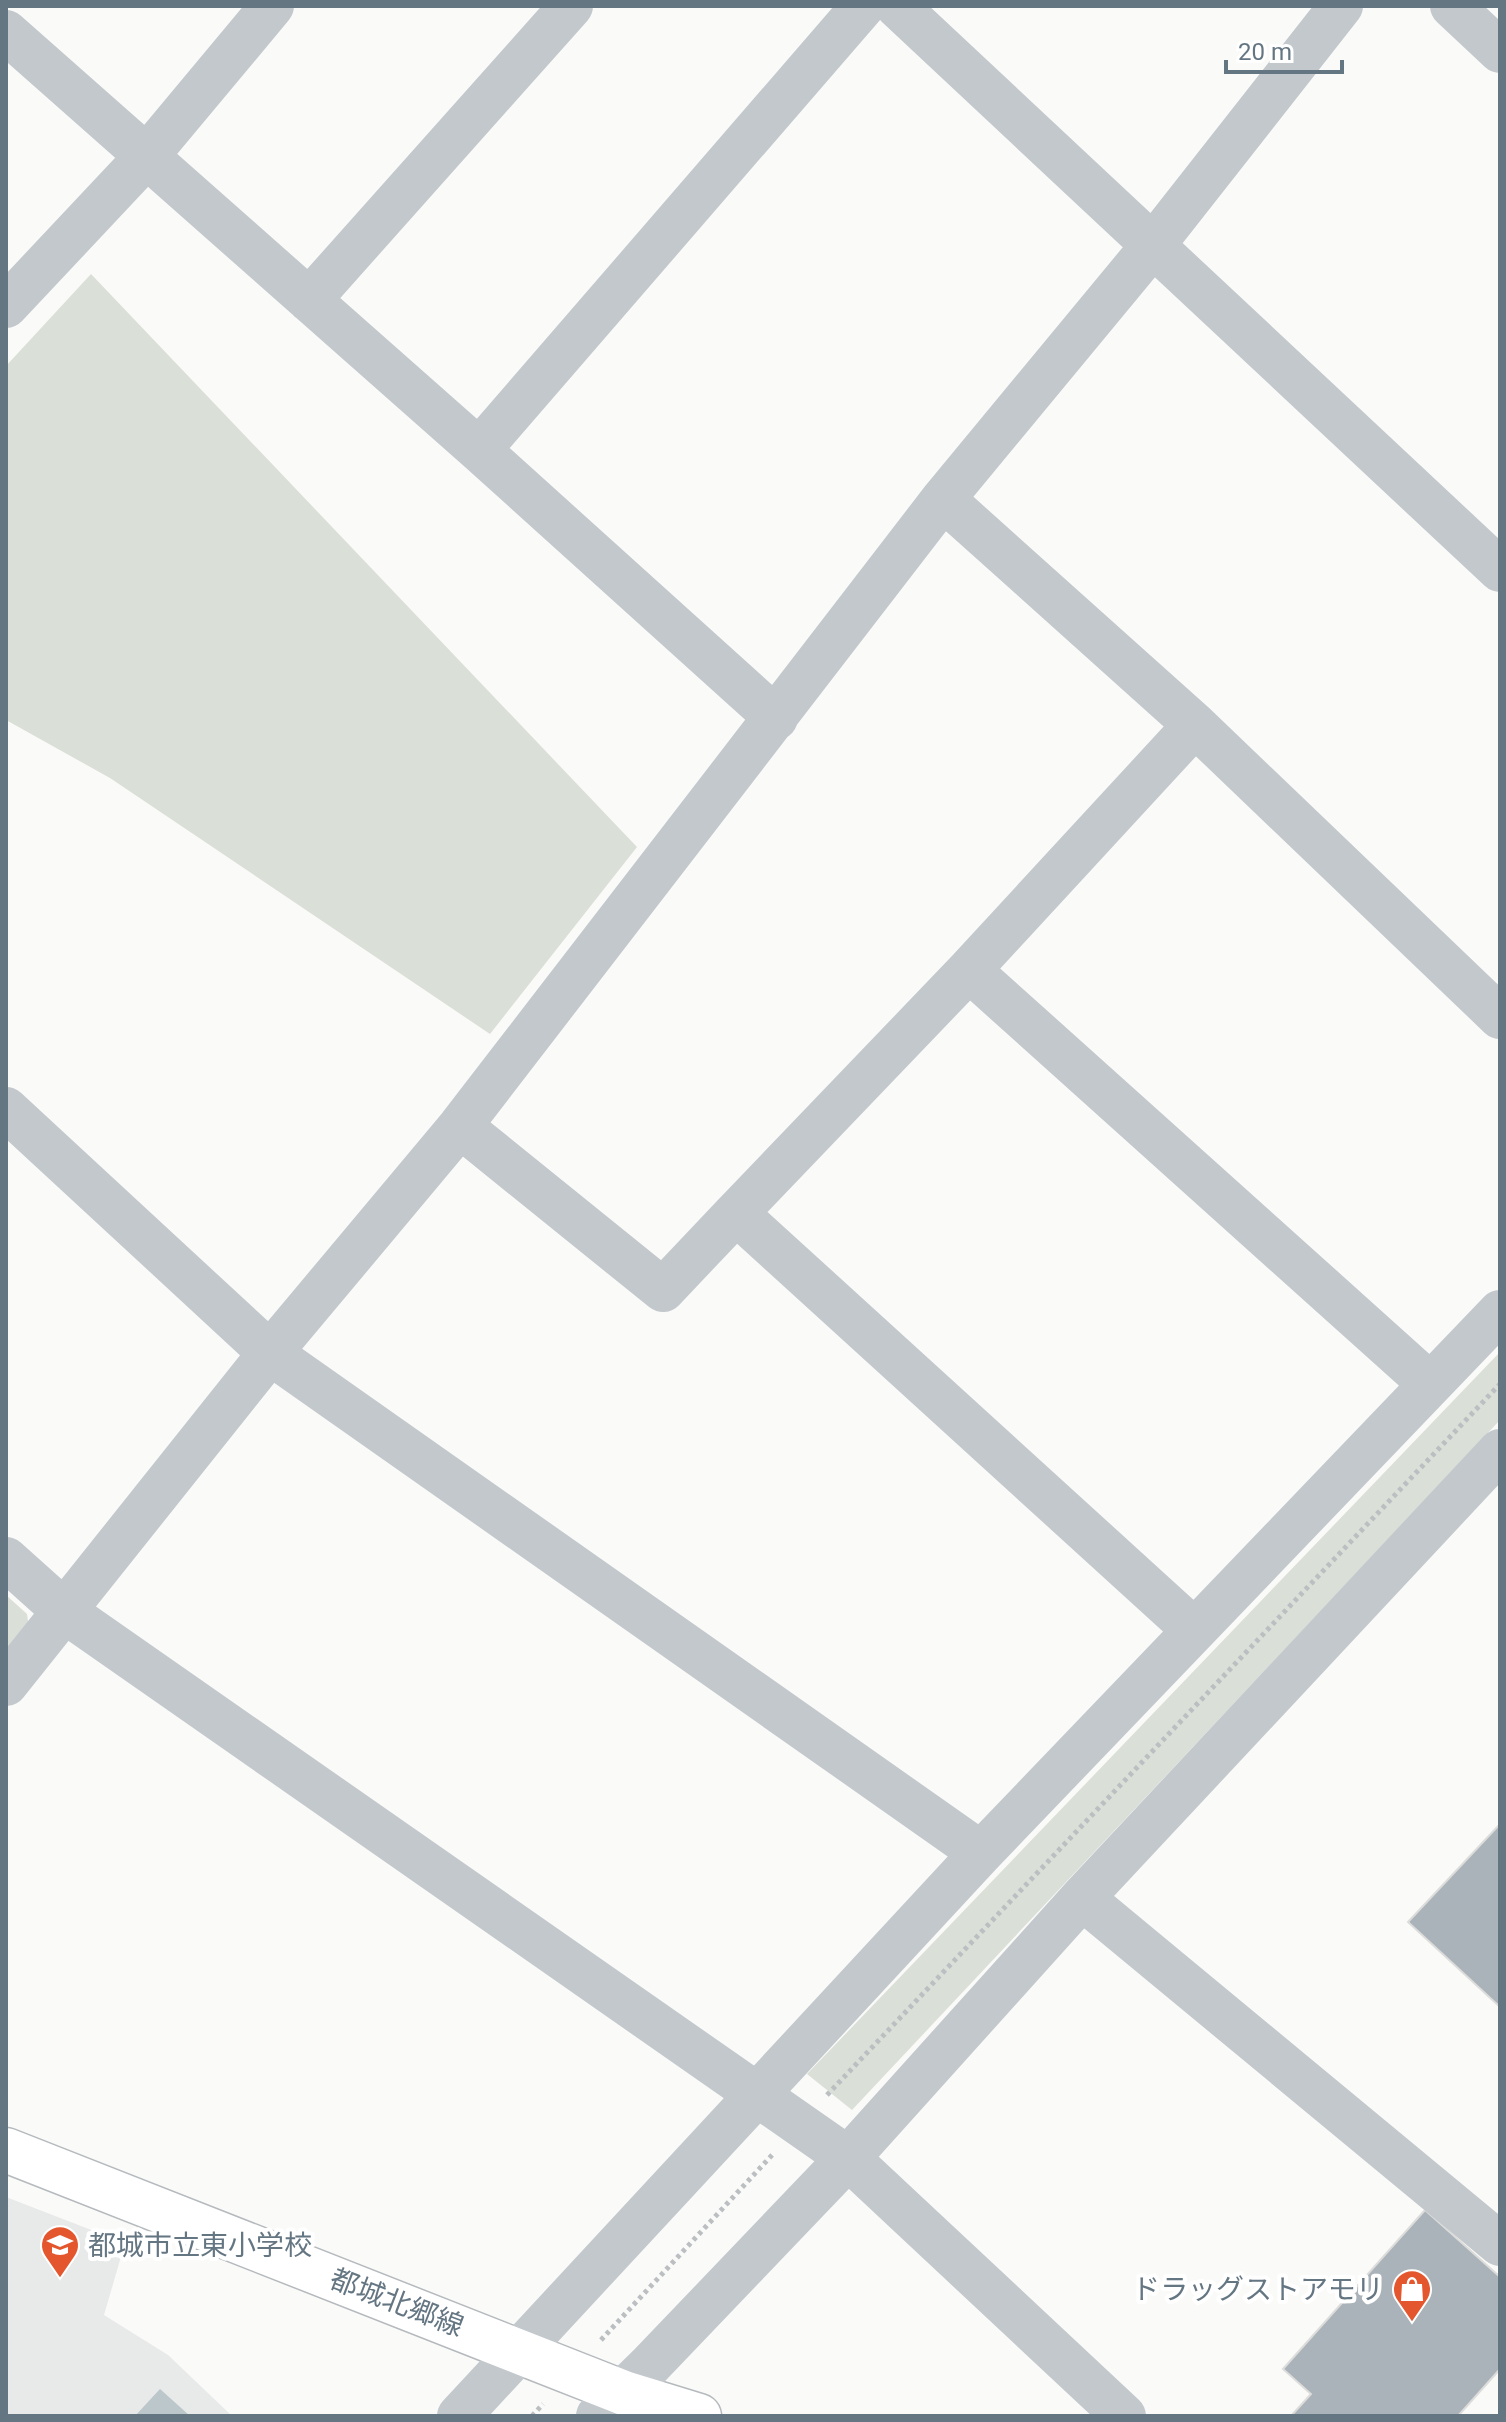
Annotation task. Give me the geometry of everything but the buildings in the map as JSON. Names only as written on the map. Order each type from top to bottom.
[{"type":"main road","name":"都城北郷線","points":[[6,2150],[521,2351],[611,2404],[699,2416]]},
{"type":"street","points":[[6,306],[146,157],[272,6]]},
{"type":"street","points":[[309,300],[571,6]]},
{"type":"street","points":[[479,450],[863,6]]},
{"type":"street","points":[[897,6],[1500,570]]},
{"type":"street","points":[[6,1684],[270,1353],[460,1126],[943,499],[1154,244],[1341,6]]},
{"type":"street","points":[[1452,6],[1500,51]]},
{"type":"street","points":[[6,32],[479,450],[776,718]]},
{"type":"street","points":[[943,499],[1195,725],[1500,1017]]},
{"type":"street","points":[[460,1126],[663,1290],[969,970],[1195,725]]},
{"type":"street","points":[[969,970],[1430,1384]]},
{"type":"street","points":[[6,1109],[270,1353],[981,1853]]},
{"type":"street","points":[[736,1213],[1194,1630]]},
{"type":"street","points":[[459,2416],[981,1853],[1500,1312]]},
{"type":"street","points":[[611,2404],[848,2158],[1082,1898],[1500,1451]]},
{"type":"street","points":[[6,1559],[64,1611],[848,2158],[1124,2416]]},
{"type":"street","points":[[1082,1898],[1500,2244]]},
{"type":"path","points":[[825,2097],[1500,1384]]},
{"type":"path","points":[[597,2344],[782,2144]]},
{"type":"path","points":[[532,2416],[544,2403]]},
{"type":"shaded area","points":[[91,274],[637,847],[490,1034],[110,778],[6,720],[6,366]]},
{"type":"shaded area","points":[[1500,1352],[1500,1420],[852,2110],[807,2074]]},
{"type":"shaded area","points":[[6,1595],[27,1614],[29,1629],[6,1657]]},
{"type":"shaded area","name":"都城市立東小学校","points":[[6,2197],[125,2243],[104,2315],[168,2355],[232,2416],[6,2416]]},
{"type":"shaded area","points":[[160,2389],[190,2416],[135,2416]]},
{"type":"place","name":"都城市立東小学校","points":[[60,2279]]},
{"type":"place","name":"ドラッグストアモリ","points":[[1412,2323]]}]
